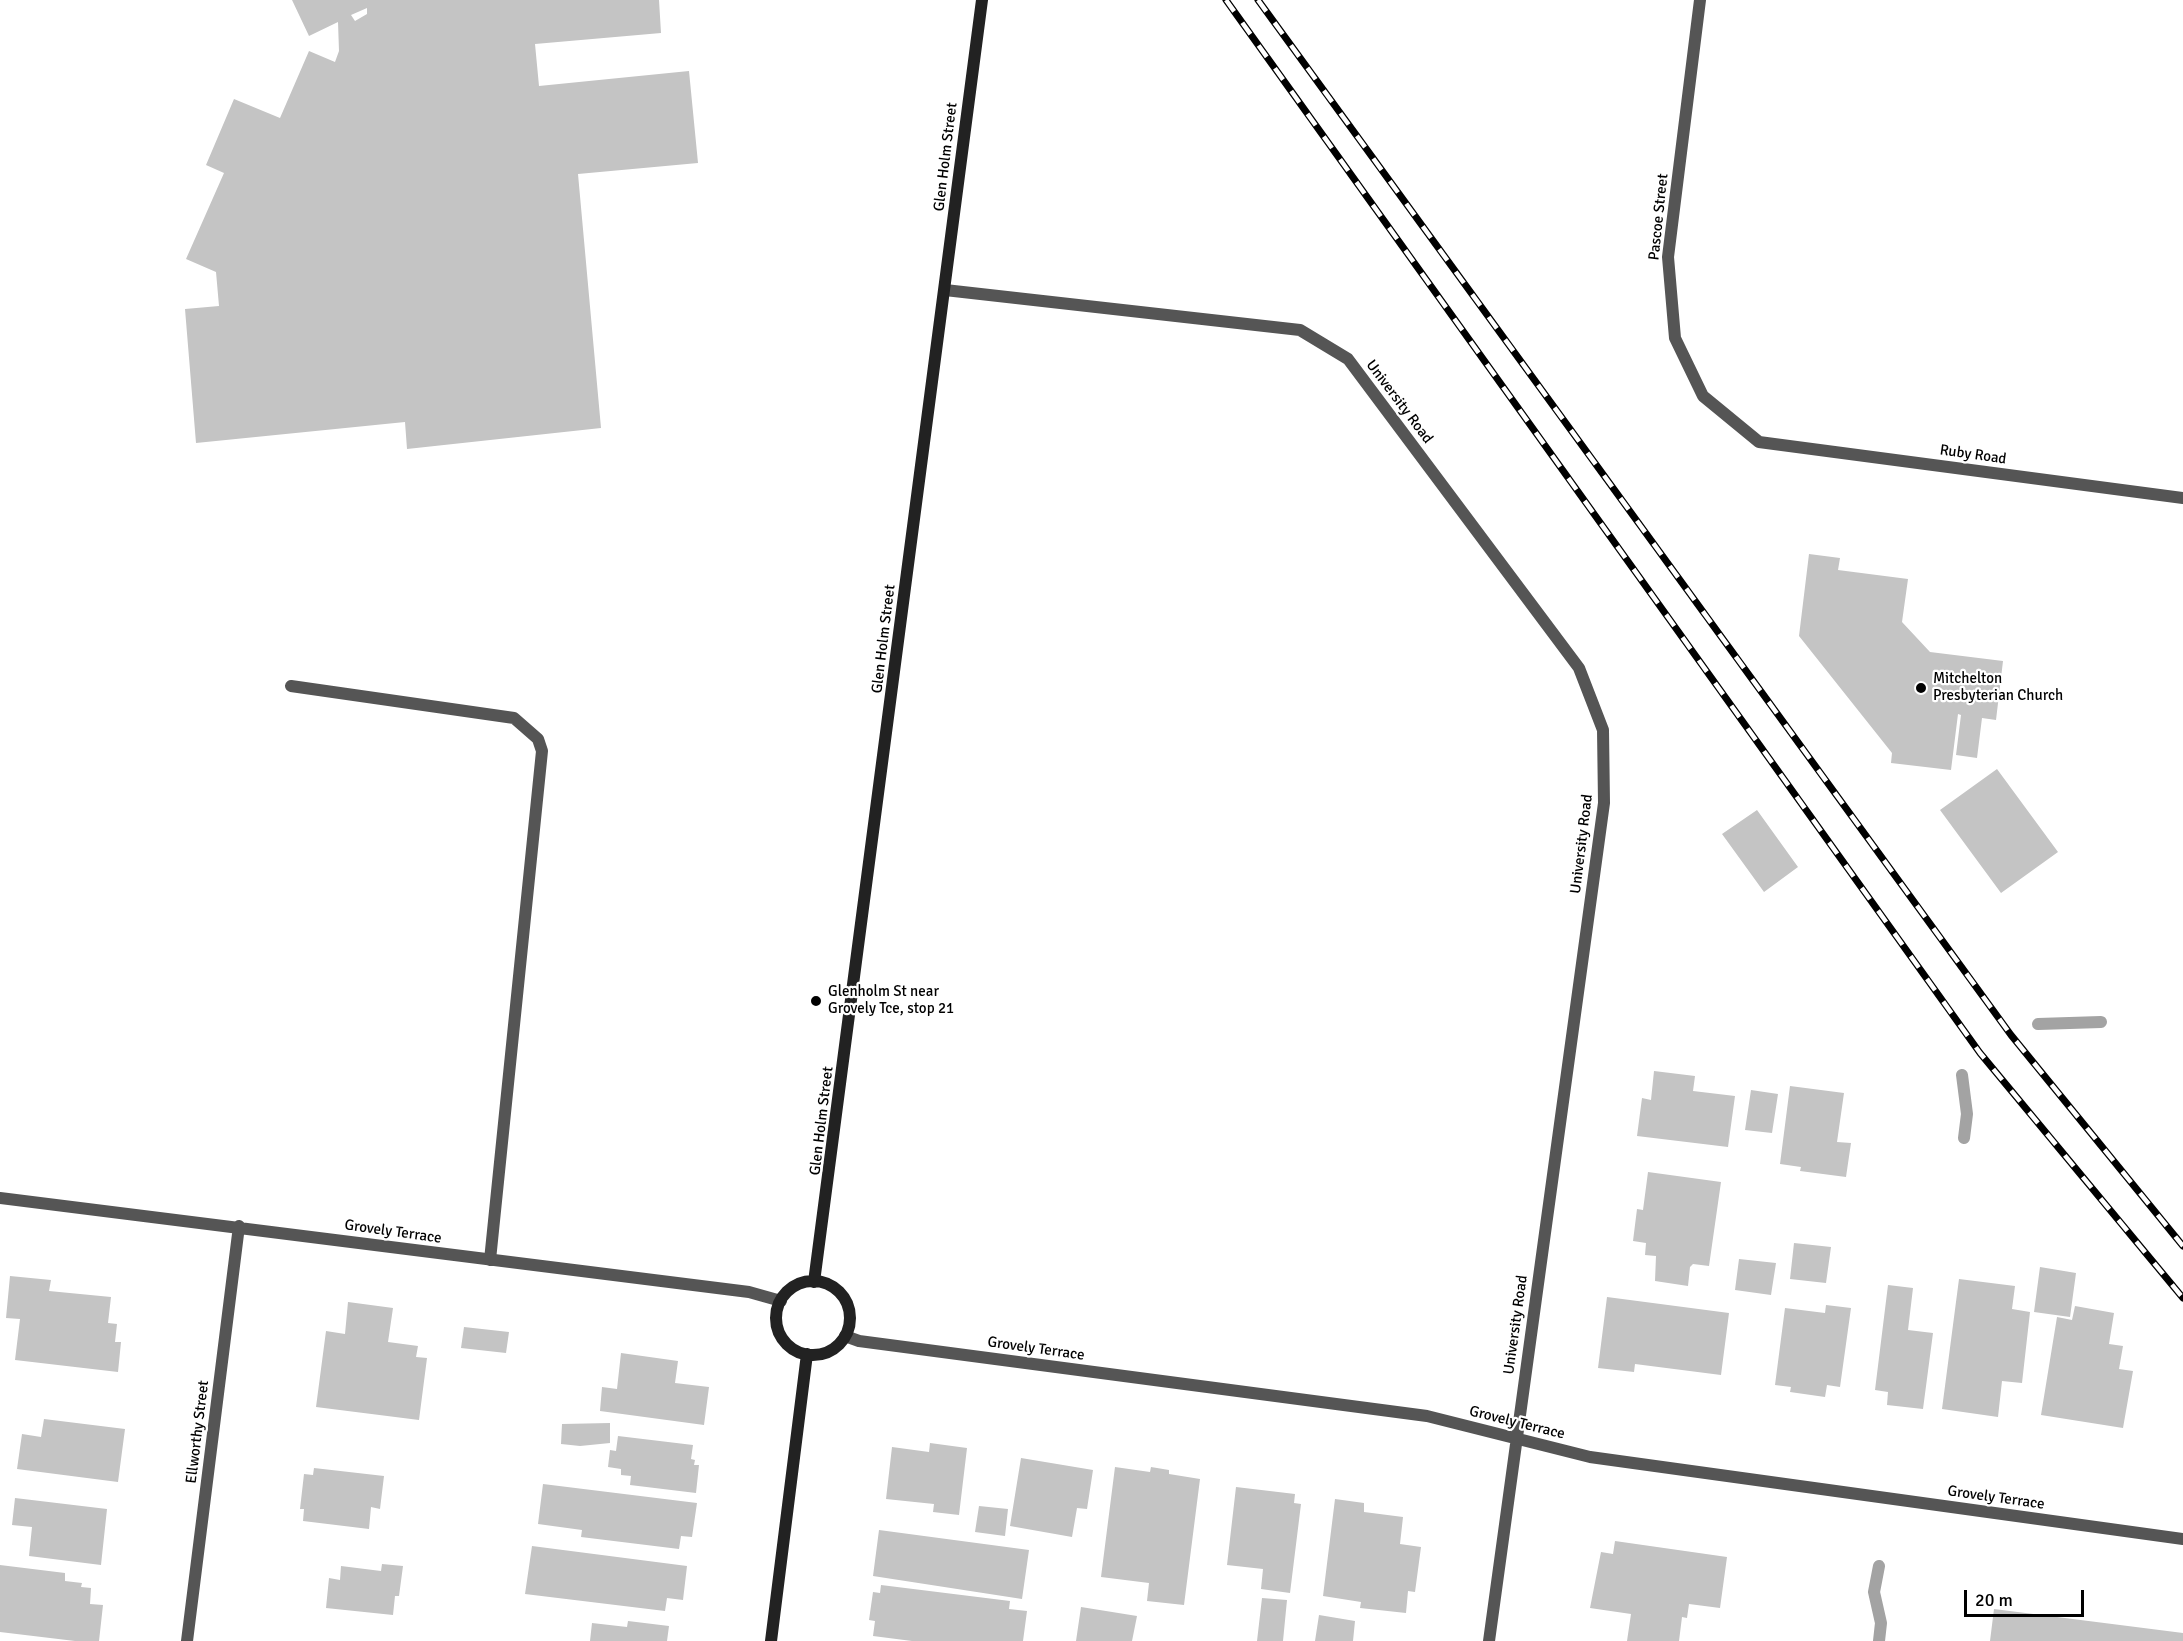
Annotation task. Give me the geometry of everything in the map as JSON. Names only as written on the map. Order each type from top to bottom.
[{"type":"street","name":"Glen Holm Street","points":[[814,1282],[982,0]]},
{"type":"street","name":"Pascoe Street","points":[[1700,0],[1668,257],[1675,339],[1703,396],[1759,442]]},
{"type":"street","name":"University Road","points":[[945,290],[1300,330],[1348,358],[1579,668],[1604,730],[1604,803],[1489,1641]]},
{"type":"street","name":"Ruby Road","points":[[1759,442],[2183,498]]},
{"type":"street","points":[[291,686],[514,718],[538,739],[542,751],[490,1260]]},
{"type":"street","name":"Grovely Terrace","points":[[0,1198],[239,1226],[749,1292],[781,1301]]},
{"type":"street","name":"Ellworthy Street","points":[[187,1641],[239,1226]]},
{"type":"street","points":[[814,1282],[826,1283],[844,1298],[849,1308],[850,1320],[845,1336],[832,1349],[820,1354],[795,1351],[779,1332],[777,1319],[781,1301],[792,1288],[814,1282]]},
{"type":"street","name":"Grovely Terrace","points":[[845,1336],[859,1341],[1427,1416],[1590,1457],[2183,1539]]},
{"type":"street","points":[[771,1641],[807,1354]]},
{"type":"building","points":[[292,0],[659,0],[661,33],[535,44],[539,86],[689,71],[698,163],[578,174],[601,428],[407,449],[405,422],[196,443],[185,309],[219,306],[216,272],[186,259],[224,173],[206,165],[234,99],[280,118],[309,51],[335,62],[339,51],[338,22],[309,36]],"holes":[[[367,8],[367,14],[355,21],[351,15]]]},
{"type":"building","name":"Mitchelton Presbyterian Church","points":[[1809,554],[1840,558],[1838,570],[1908,579],[1902,622],[1930,652],[2003,661],[1996,720],[1982,718],[1977,758],[1956,755],[1961,715],[1958,714],[1951,770],[1891,763],[1892,753],[1799,636]]},
{"type":"building","points":[[1997,769],[2058,852],[2001,893],[1940,810]]},
{"type":"building","points":[[1757,810],[1798,867],[1764,892],[1722,834]]},
{"type":"building","points":[[1654,1071],[1695,1076],[1693,1091],[1735,1096],[1728,1147],[1637,1136],[1642,1098],[1651,1100]]},
{"type":"building","points":[[1790,1086],[1844,1093],[1837,1142],[1851,1143],[1846,1177],[1800,1171],[1801,1167],[1780,1164]]},
{"type":"building","points":[[1751,1090],[1778,1094],[1772,1133],[1745,1130]]},
{"type":"building","points":[[1648,1172],[1721,1182],[1709,1266],[1693,1264],[1690,1267],[1688,1286],[1655,1281],[1656,1256],[1645,1255],[1646,1243],[1633,1241],[1637,1209],[1643,1210]]},
{"type":"building","points":[[1794,1243],[1831,1247],[1826,1283],[1790,1279]]},
{"type":"building","points":[[1739,1259],[1776,1263],[1771,1295],[1735,1290]]},
{"type":"building","points":[[2040,1267],[2076,1273],[2070,1317],[2034,1312]]},
{"type":"building","points":[[10,1276],[51,1280],[49,1291],[111,1297],[108,1323],[117,1324],[115,1342],[121,1342],[118,1372],[15,1360],[20,1319],[6,1318]]},
{"type":"building","points":[[1959,1279],[2015,1286],[2012,1309],[2030,1312],[2022,1383],[2002,1381],[1998,1417],[1942,1409]]},
{"type":"building","points":[[1888,1285],[1913,1288],[1908,1330],[1933,1333],[1923,1409],[1887,1405],[1888,1392],[1875,1390]]},
{"type":"building","points":[[1607,1297],[1729,1313],[1721,1375],[1635,1364],[1634,1372],[1598,1368]]},
{"type":"building","points":[[348,1302],[393,1308],[388,1342],[418,1346],[416,1357],[427,1358],[419,1420],[316,1407],[326,1331],[345,1334]]},
{"type":"building","points":[[1826,1305],[1851,1308],[1840,1387],[1827,1385],[1825,1397],[1790,1392],[1791,1387],[1775,1385],[1785,1308],[1825,1313]]},
{"type":"building","points":[[2075,1306],[2114,1313],[2109,1344],[2123,1346],[2119,1369],[2133,1371],[2123,1428],[2041,1415],[2057,1317],[2072,1320]]},
{"type":"building","points":[[464,1327],[509,1332],[506,1353],[461,1348]]},
{"type":"building","points":[[621,1353],[678,1361],[675,1383],[709,1387],[704,1425],[600,1411],[602,1387],[617,1389]]},
{"type":"building","points":[[44,1419],[125,1429],[118,1482],[17,1469],[22,1434],[41,1437]]},
{"type":"building","points":[[610,1423],[610,1443],[580,1446],[561,1444],[562,1424]]},
{"type":"building","points":[[618,1436],[693,1445],[691,1459],[695,1460],[694,1465],[699,1465],[696,1493],[630,1485],[631,1476],[621,1475],[621,1469],[608,1467],[610,1450],[616,1451]]},
{"type":"building","points":[[930,1443],[967,1448],[959,1515],[933,1512],[934,1504],[886,1499],[892,1447],[929,1452]]},
{"type":"building","points":[[1021,1458],[1093,1470],[1087,1509],[1077,1508],[1072,1537],[1010,1526]]},
{"type":"building","points":[[1115,1467],[1150,1472],[1151,1467],[1169,1470],[1169,1474],[1200,1479],[1184,1605],[1147,1601],[1149,1583],[1101,1577]]},
{"type":"building","points":[[314,1468],[384,1476],[380,1509],[371,1507],[369,1529],[303,1521],[304,1509],[300,1509],[304,1474],[313,1475]]},
{"type":"building","points":[[543,1484],[697,1503],[692,1537],[681,1536],[679,1549],[581,1537],[582,1530],[538,1524]]},
{"type":"building","points":[[1236,1487],[1295,1494],[1294,1503],[1301,1504],[1290,1593],[1261,1589],[1263,1569],[1227,1565]]},
{"type":"building","points":[[15,1498],[107,1509],[101,1565],[29,1556],[32,1527],[12,1525]]},
{"type":"building","points":[[1335,1499],[1364,1503],[1364,1512],[1403,1517],[1400,1544],[1421,1547],[1415,1592],[1408,1591],[1406,1613],[1360,1608],[1361,1602],[1323,1596]]},
{"type":"building","points":[[979,1506],[1008,1509],[1005,1536],[975,1532]]},
{"type":"building","points":[[879,1530],[1029,1550],[1022,1599],[873,1576]]},
{"type":"building","points":[[1615,1541],[1727,1557],[1720,1608],[1689,1604],[1687,1618],[1682,1617],[1679,1641],[1627,1641],[1631,1614],[1590,1608],[1601,1552],[1613,1554]]},
{"type":"building","points":[[532,1546],[687,1566],[683,1600],[667,1598],[665,1611],[525,1594]]},
{"type":"building","points":[[382,1564],[403,1566],[399,1596],[395,1596],[393,1615],[326,1608],[329,1578],[340,1580],[341,1566],[381,1571]]},
{"type":"building","points":[[0,1565],[65,1573],[65,1581],[82,1583],[81,1587],[91,1588],[90,1604],[103,1605],[99,1641],[75,1641],[0,1632]]},
{"type":"building","points":[[881,1585],[1010,1601],[1009,1609],[1027,1611],[1023,1641],[912,1641],[873,1636],[875,1621],[869,1620],[873,1592],[880,1593]]},
{"type":"building","points":[[1262,1598],[1287,1600],[1283,1641],[1257,1641]]},
{"type":"building","points":[[1081,1607],[1137,1616],[1132,1641],[1076,1641]]},
{"type":"building","points":[[1994,1609],[2183,1633],[2183,1641],[1990,1641]]},
{"type":"building","points":[[1319,1615],[1355,1621],[1353,1641],[1315,1641]]},
{"type":"building","points":[[628,1621],[669,1626],[667,1641],[590,1641],[592,1623],[627,1627]]},
{"type":"waterway","points":[[2038,1024],[2101,1022]]},
{"type":"waterway","points":[[1962,1075],[1967,1114],[1964,1138]]},
{"type":"waterway","points":[[1879,1566],[1874,1592],[1881,1623],[1879,1641]]},
{"type":"railway","points":[[1226,0],[1980,1053],[2183,1298]]},
{"type":"railway","points":[[1258,0],[2011,1035],[2183,1246]]},
{"type":"place","name":"Mitchelton Presbyterian Church","points":[[1921,688]]},
{"type":"place","name":"Glenholm St near Grovely Tce, stop 21","points":[[816,1001]]}]
